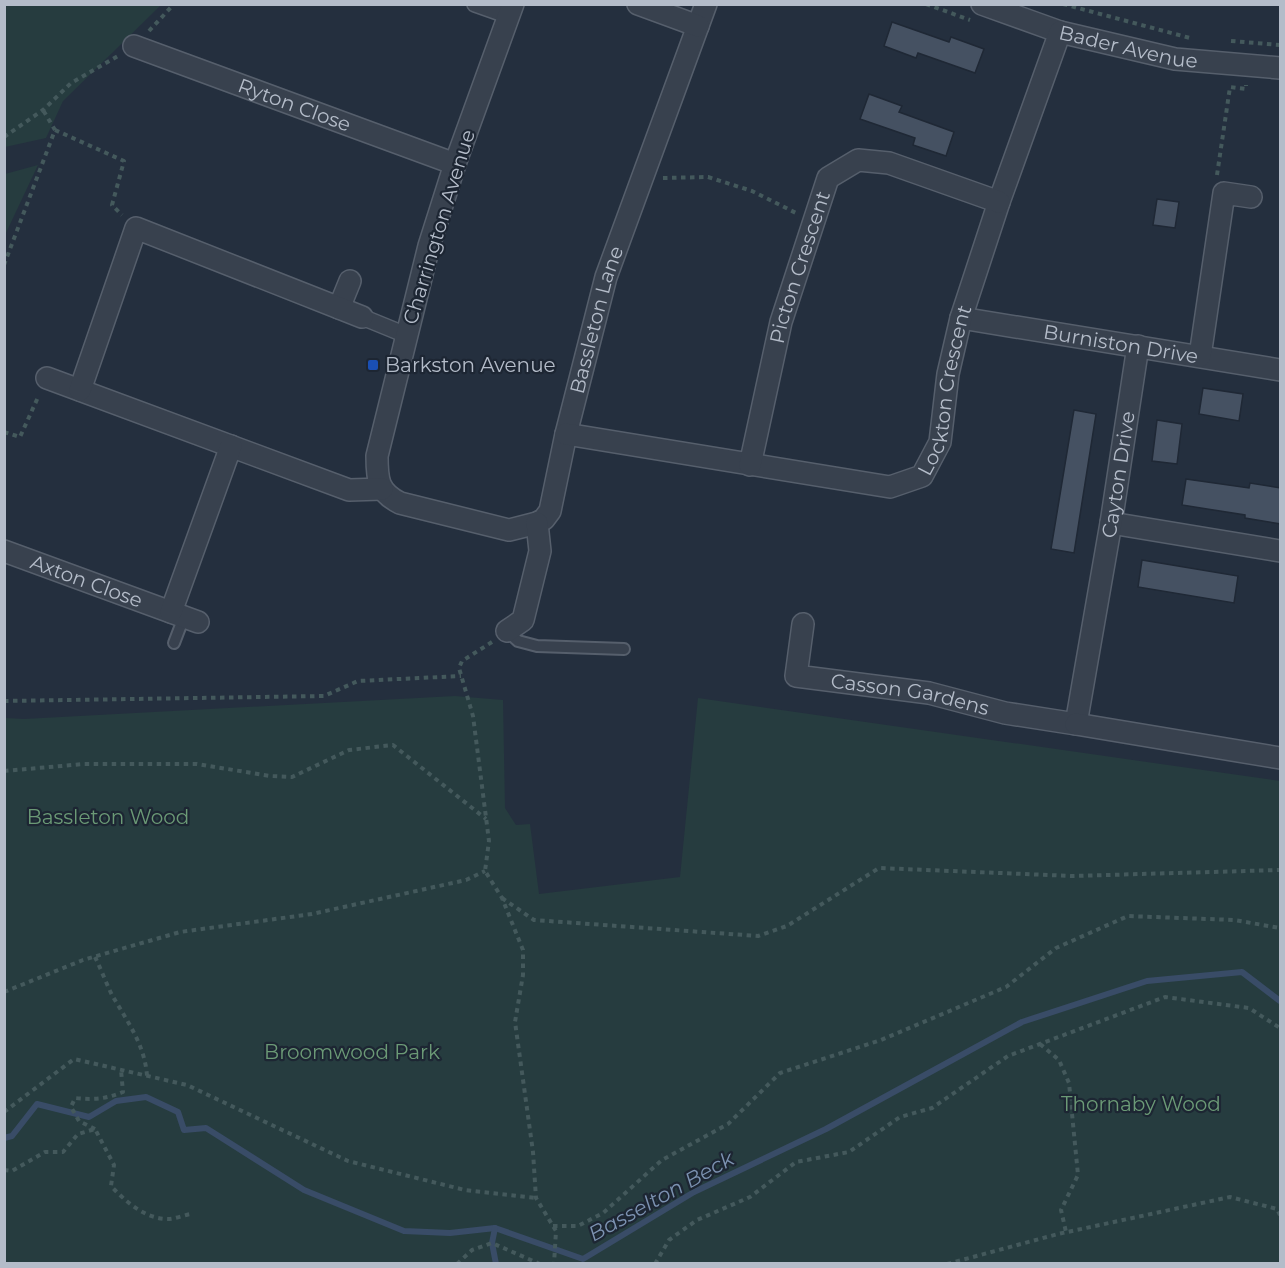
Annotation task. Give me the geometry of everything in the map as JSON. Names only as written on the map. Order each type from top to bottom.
[{"type":"street","points":[[476,4],[511,10]]},
{"type":"street","points":[[638,4],[698,26]]},
{"type":"street","name":"Bassleton Lane","points":[[537,523],[544,519],[550,510],[566,434],[606,278],[706,4]]},
{"type":"street","name":"Bader Avenue","points":[[982,4],[1060,32],[1175,58],[1281,68]]},
{"type":"street","name":"Charrington Avenue","points":[[382,489],[377,474],[377,456],[429,246],[455,164],[511,10]]},
{"type":"street","name":"Lockton Crescent","points":[[566,434],[890,487],[922,476],[940,442],[948,374],[961,318],[999,202],[1060,32]]},
{"type":"street","name":"Ryton Close","points":[[134,46],[455,164]]},
{"type":"street","name":"Picton Crescent","points":[[750,465],[781,322],[828,178],[858,160],[890,163],[999,202]]},
{"type":"street","points":[[1200,356],[1224,193],[1251,197]]},
{"type":"street","points":[[80,390],[136,228],[406,335]]},
{"type":"street","points":[[339,308],[350,281]]},
{"type":"street","name":"Burniston Drive","points":[[961,318],[1281,370]]},
{"type":"street","name":"Cayton Drive","points":[[1076,724],[1111,523],[1138,346]]},
{"type":"street","points":[[47,378],[349,490],[382,489],[389,498],[400,503],[509,530],[537,523],[540,551],[523,620],[507,632]]},
{"type":"street","points":[[184,617],[231,446]]},
{"type":"street","points":[[1111,523],[1281,551]]},
{"type":"street","name":"Axton Close","points":[[4,551],[184,617]]},
{"type":"street","name":"Casson Gardens","points":[[803,624],[796,676],[929,693],[1005,713],[1281,758]]},
{"type":"lane","points":[[174,643],[184,617]]},
{"type":"lane","points":[[507,632],[519,641],[537,646],[624,649]]},
{"type":"path","points":[[4,137],[43,110],[71,83],[134,46],[174,4]]},
{"type":"path","points":[[1063,4],[1192,39]]},
{"type":"path","points":[[1225,41],[1281,45]]},
{"type":"path","points":[[1224,193],[1218,175],[1230,87],[1246,88],[1245,66]]},
{"type":"path","points":[[43,110],[55,130],[124,161],[112,205],[136,228]]},
{"type":"path","points":[[4,266],[55,130]]},
{"type":"path","points":[[641,178],[708,177],[752,191],[814,222]]},
{"type":"path","points":[[4,432],[20,437],[47,378]]},
{"type":"path","points":[[507,632],[462,660],[459,668],[473,716],[489,841],[485,871],[502,898],[523,950],[524,975],[515,1022],[533,1152],[536,1198],[556,1232],[554,1263]]},
{"type":"path","points":[[4,701],[324,696],[358,681],[461,676]]},
{"type":"path","points":[[4,771],[84,764],[197,764],[270,776],[292,777],[349,750],[393,745],[486,819]]},
{"type":"path","points":[[502,898],[534,920],[758,936],[786,926],[879,867],[1072,876],[1281,870]]},
{"type":"path","points":[[4,992],[95,957],[180,932],[312,914],[466,880],[485,871]]},
{"type":"path","points":[[553,1226],[578,1226],[603,1213],[662,1160],[728,1124],[780,1072],[881,1040],[1006,987],[1056,948],[1128,916],[1234,920],[1281,928]]},
{"type":"path","points":[[95,957],[111,993],[137,1038],[146,1060],[147,1076]]},
{"type":"path","points":[[655,1263],[669,1240],[697,1220],[750,1197],[796,1162],[849,1152],[900,1117],[932,1107],[1008,1056],[1165,997],[1249,1008],[1281,1028]]},
{"type":"path","points":[[1040,1044],[1059,1060],[1070,1083],[1078,1175],[1061,1210],[1066,1232]]},
{"type":"path","points":[[4,1112],[74,1059],[187,1085],[348,1161],[465,1190],[536,1198]]},
{"type":"path","points":[[121,1070],[123,1092],[107,1099],[75,1098],[71,1107],[78,1121],[95,1129],[114,1165],[111,1186],[124,1200],[151,1215],[168,1219],[191,1214]]},
{"type":"path","points":[[4,1170],[12,1172],[45,1152],[63,1152],[78,1134],[95,1129]]},
{"type":"path","points":[[947,1263],[1066,1232],[1230,1197],[1277,1209],[1281,1215]]},
{"type":"path","points":[[457,1263],[472,1250],[492,1243],[540,1263]]},
{"type":"path","points":[[907,1263],[922,1263]]},
{"type":"green space","points":[[4,5],[161,5],[63,101],[46,138],[5,147]]},
{"type":"green space","points":[[38,165],[5,235],[5,174]]},
{"type":"green space","name":"Broomwood Park","points":[[455,696],[503,700],[505,808],[516,825],[530,824],[539,894],[680,877],[698,698],[1280,781],[1280,1263],[5,1263],[5,718],[24,719]]},
{"type":"building","points":[[892,22],[949,42],[951,37],[984,49],[975,73],[918,53],[916,58],[884,46]]},
{"type":"building","points":[[869,94],[902,106],[899,112],[954,132],[946,156],[913,145],[915,138],[860,119]]},
{"type":"building","points":[[1157,199],[1179,202],[1175,228],[1153,225]]},
{"type":"building","points":[[1203,388],[1243,394],[1239,421],[1199,414]]},
{"type":"building","points":[[1074,410],[1096,414],[1074,553],[1051,549]]},
{"type":"building","points":[[1157,420],[1182,424],[1177,464],[1152,461]]},
{"type":"building","points":[[1186,479],[1249,488],[1250,483],[1281,488],[1281,524],[1245,518],[1245,515],[1182,505]]},
{"type":"building","points":[[1142,560],[1238,576],[1234,603],[1138,587]]},
{"type":"waterway","name":"Basselton Beck","points":[[4,1138],[12,1136],[37,1104],[89,1117],[116,1101],[146,1097],[178,1112],[184,1130],[206,1128],[304,1190],[404,1231],[450,1233],[495,1228],[583,1259],[694,1192],[826,1129],[1022,1022],[1147,981],[1242,972],[1280,1001]]},
{"type":"waterway","points":[[495,1228],[492,1243],[496,1264]]},
{"type":"place","name":"Barkston Avenue","points":[[373,365]]},
{"type":"park label","name":"Bassleton Wood","points":[[108,817]]},
{"type":"park label","name":"Thornaby Wood","points":[[1141,1104]]}]
